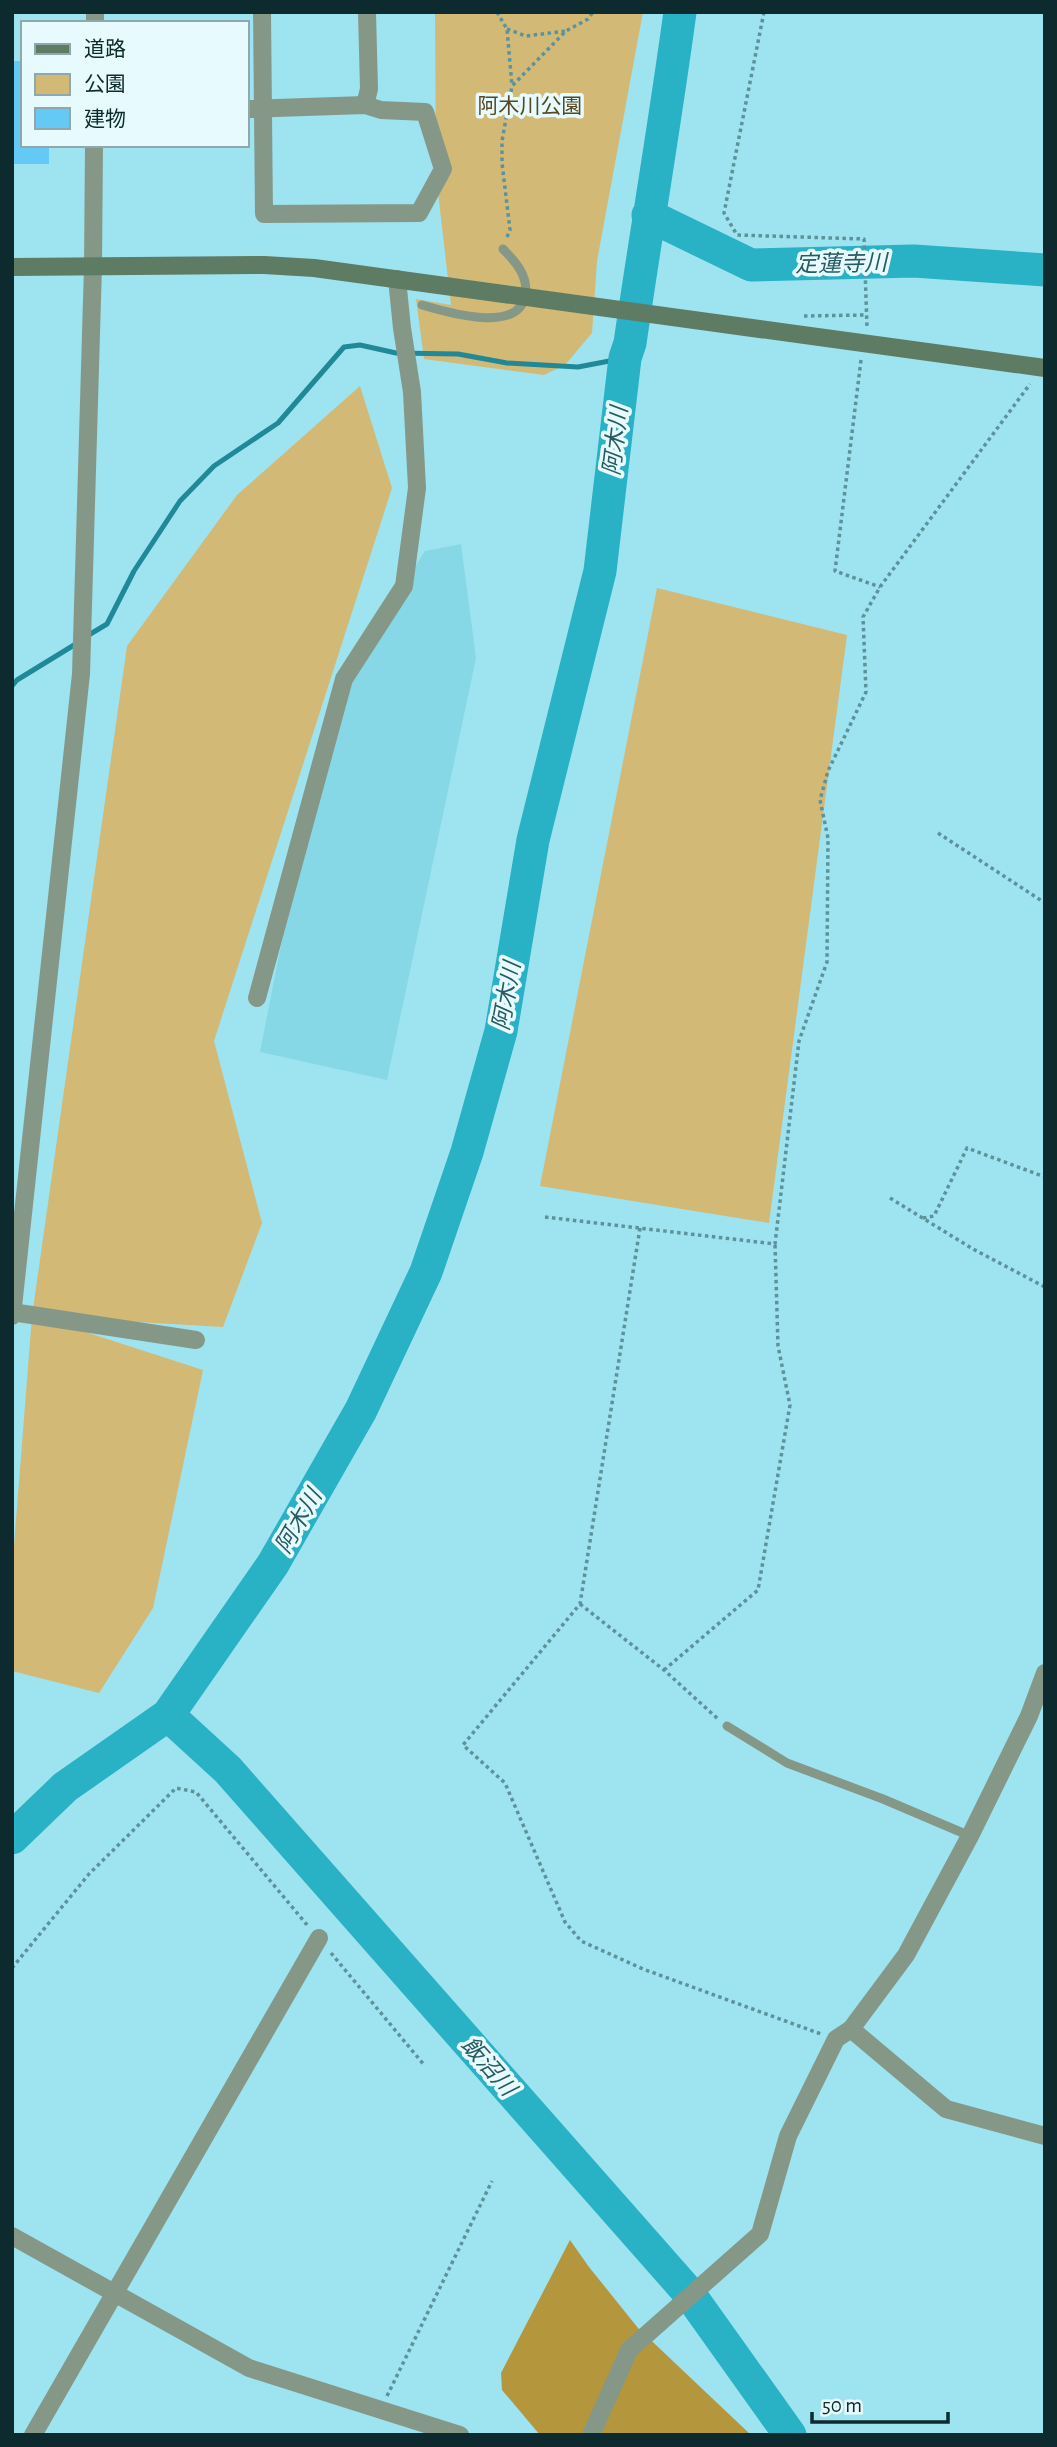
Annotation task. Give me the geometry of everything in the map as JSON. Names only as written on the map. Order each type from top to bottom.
[{"type":"street","points":[[255,109],[365,106],[381,110],[425,112],[443,169],[419,214],[264,214],[255,109],[262,12]]},
{"type":"street","points":[[365,106],[369,89],[367,12]]},
{"type":"street","points":[[94,147],[85,619],[12,1313],[196,1340]]},
{"type":"street","points":[[12,267],[264,265],[314,268],[1044,368]]},
{"type":"street","points":[[257,998],[344,679],[404,586],[417,488],[412,392],[397,279]]},
{"type":"street","points":[[591,2435],[629,2350],[760,2234],[788,2136],[836,2039],[851,2029],[906,1955],[1037,1719],[1045,1673]]},
{"type":"street","points":[[33,2435],[319,1938]]},
{"type":"street","points":[[851,2029],[946,2109],[1045,2136]]},
{"type":"street","points":[[12,2236],[249,2368],[460,2435]]},
{"type":"lane","points":[[422,305],[475,316],[510,316],[524,301],[526,288],[524,278],[513,259],[503,249]]},
{"type":"lane","points":[[727,1726],[787,1763],[883,1798],[970,1836]]},
{"type":"path","points":[[497,12],[507,29],[512,86],[502,141],[510,230],[503,249]]},
{"type":"path","points":[[512,86],[566,31],[588,19],[593,12]]},
{"type":"path","points":[[764,12],[724,213],[737,235],[864,239],[867,327]]},
{"type":"path","points":[[507,29],[526,36],[566,31]]},
{"type":"path","points":[[862,356],[835,571],[880,587]]},
{"type":"path","points":[[664,1670],[758,1590],[790,1405],[778,1346],[775,1244],[799,1041],[827,962],[828,838],[820,800],[828,771],[866,692],[863,617],[880,587],[1044,368]]},
{"type":"path","points":[[938,833],[1045,903]]},
{"type":"path","points":[[923,1219],[934,1216],[967,1148],[1045,1177]]},
{"type":"path","points":[[890,1198],[973,1249],[1045,1287]]},
{"type":"path","points":[[545,1217],[775,1244]]},
{"type":"path","points":[[639,1228],[580,1604],[463,1745],[505,1783],[565,1922],[581,1941],[643,1969],[836,2039]]},
{"type":"path","points":[[580,1604],[664,1670],[727,1726]]},
{"type":"path","points":[[12,1968],[89,1874],[176,1788],[196,1792],[425,2066]]},
{"type":"path","points":[[381,2410],[492,2181]]},
{"type":"shaded area","points":[[461,544],[476,658],[387,1080],[260,1052],[307,813],[344,679],[425,551]]},
{"type":"shaded area","points":[[570,2240],[638,2328],[751,2435],[540,2435],[502,2390],[501,2373]]},
{"type":"green space","name":"阿木川公園","points":[[435,12],[643,12],[597,261],[592,333],[565,365],[544,375],[424,359],[416,299],[451,305],[436,175]]},
{"type":"green space","points":[[360,386],[392,488],[214,1041],[262,1223],[223,1327],[36,1316],[203,1370],[153,1608],[99,1693],[12,1671],[12,1571],[32,1316],[127,646],[237,495]]},
{"type":"green space","points":[[657,588],[847,635],[769,1223],[540,1186]]},
{"type":"building","points":[[12,61],[21,61],[21,147],[49,147],[49,164],[12,164]]},
{"type":"waterway","name":"阿木川","points":[[12,1838],[65,1787],[168,1715],[273,1564],[361,1410],[426,1272],[467,1152],[501,1031],[533,840],[600,571],[625,358],[630,343],[680,12]]},
{"type":"waterway","name":"定蓮寺川","points":[[648,215],[751,265],[914,261],[1045,270]]},
{"type":"waterway","points":[[87,636],[107,624],[134,571],[180,501],[214,466],[278,423],[344,347],[360,345],[396,353],[458,354],[507,363],[578,367],[625,358]]},
{"type":"waterway","points":[[12,686],[17,680],[79,642]]},
{"type":"waterway","name":"飯沼川","points":[[168,1715],[228,1770],[688,2292],[790,2435]]}]
